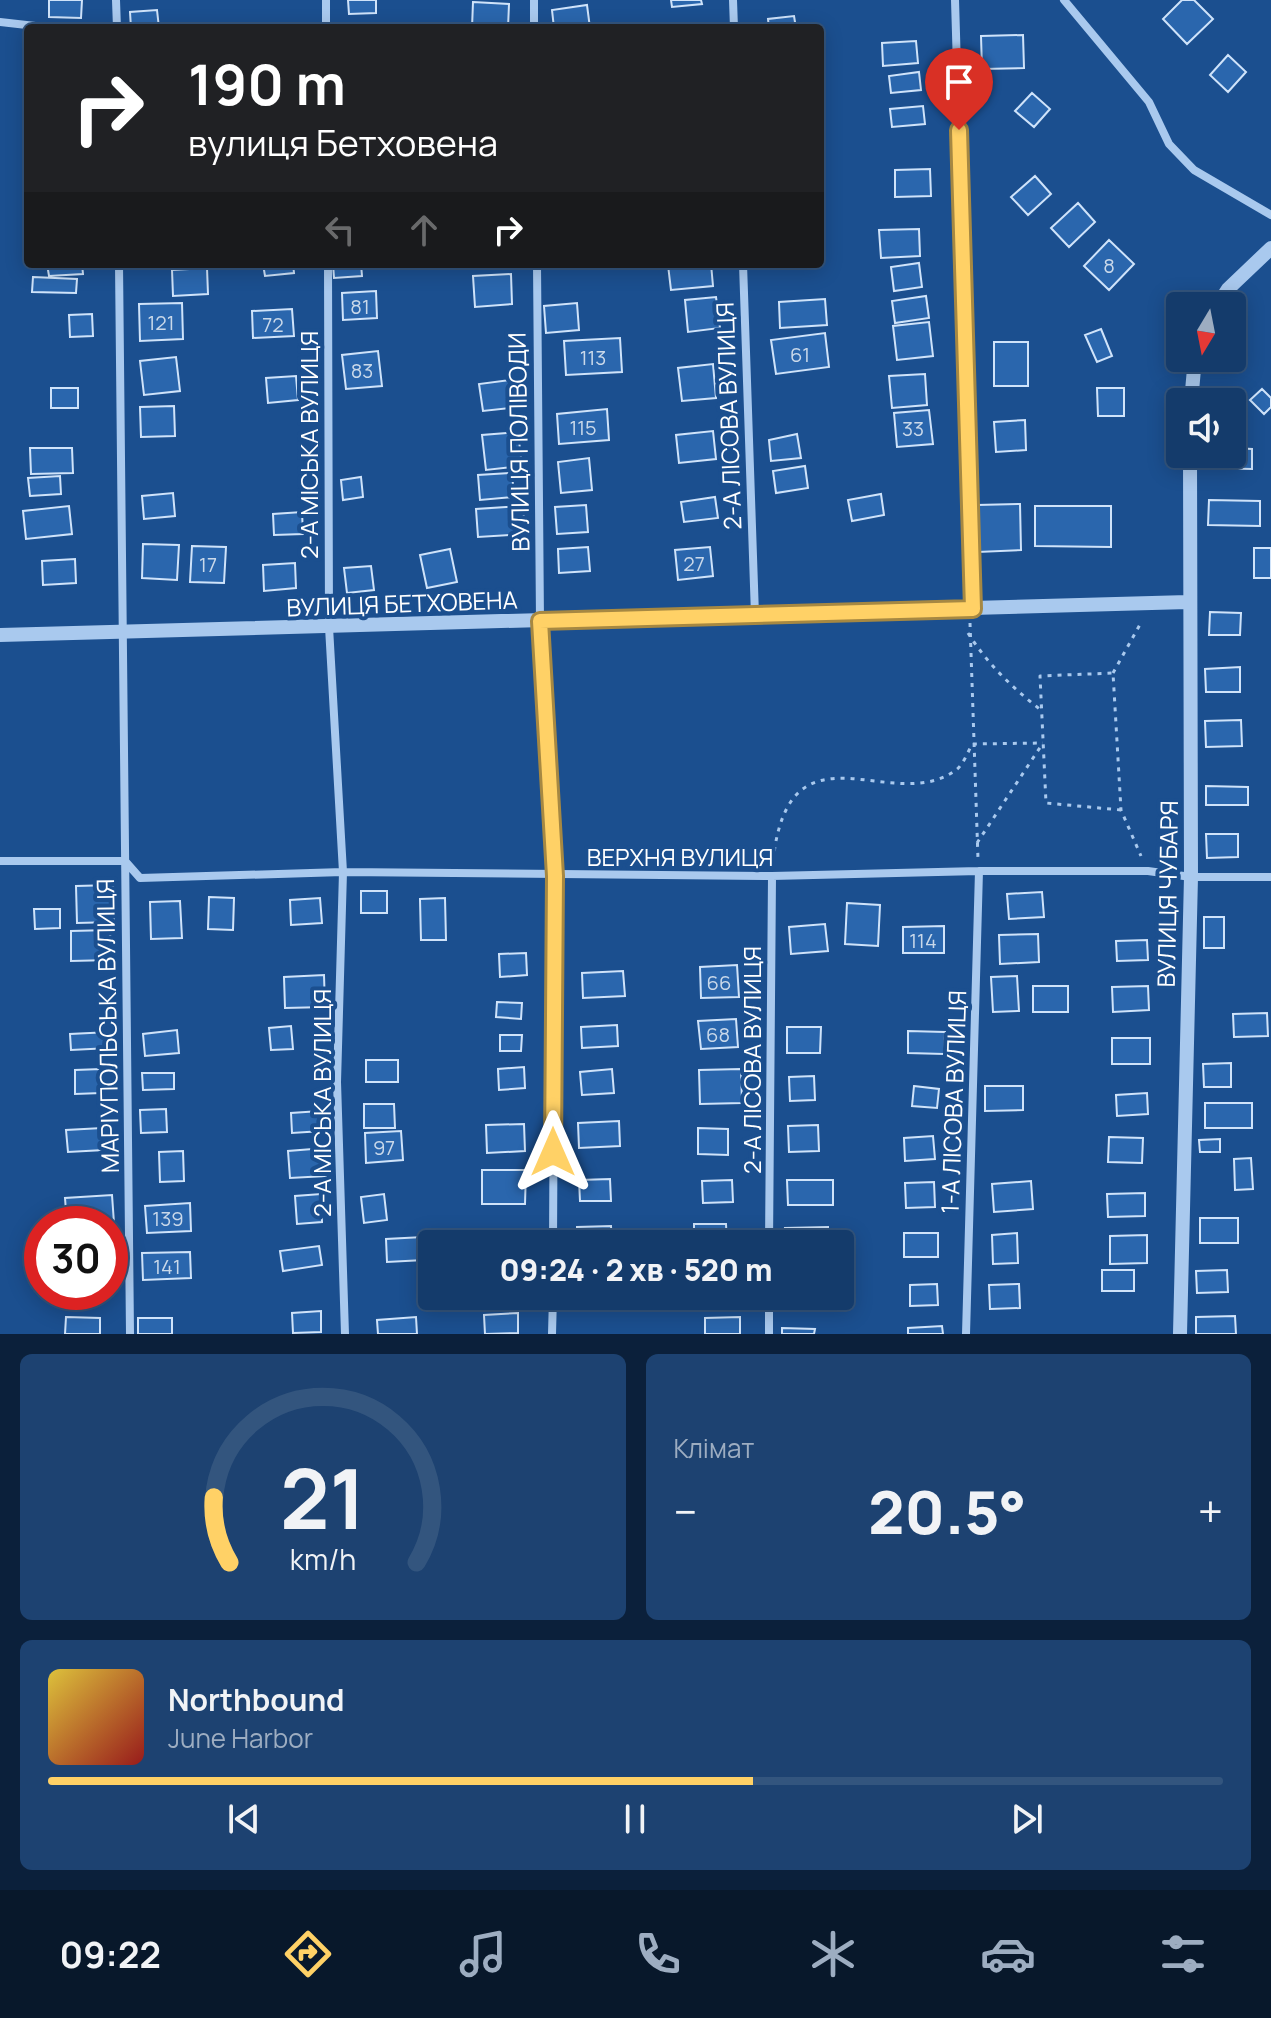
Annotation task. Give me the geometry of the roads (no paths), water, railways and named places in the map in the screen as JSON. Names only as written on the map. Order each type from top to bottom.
[{"type":"street","points":[[116,0],[117,24]]},
{"type":"street","points":[[326,0],[326,24]]},
{"type":"street","points":[[534,0],[534,24]]},
{"type":"street","points":[[733,0],[734,24]]},
{"type":"street","points":[[955,0],[973,609]]},
{"type":"street","points":[[1064,0],[1149,102],[1169,144],[1194,170],[1271,215]]},
{"type":"street","points":[[0,22],[24,25]]},
{"type":"street","points":[[1226,292],[1271,248]]},
{"type":"street","points":[[119,268],[123,632]]},
{"type":"street","name":"2-А МІСЬКА ВУЛИЦЯ","points":[[328,268],[329,627],[343,872],[337,1082],[345,1334]]},
{"type":"street","name":"ВУЛИЦЯ ПОЛІВОДИ","points":[[537,268],[540,621],[555,876],[553,1230]]},
{"type":"street","name":"2-А ЛІСОВА ВУЛИЦЯ","points":[[743,268],[755,615]]},
{"type":"street","name":"ВУЛИЦЯ ЧУБАРЯ","points":[[1180,1334],[1191,877],[1190,468]]},
{"type":"street","name":"ВУЛИЦЯ БЕТХОВЕНА","points":[[0,635],[1188,602]]},
{"type":"street","name":"МАРІУПОЛЬСЬКА ВУЛИЦЯ","points":[[123,632],[130,1334]]},
{"type":"street","name":"ВЕРХНЯ ВУЛИЦЯ","points":[[0,861],[125,861],[140,878],[343,872],[772,876],[979,871],[1148,871],[1191,877],[1271,877]]},
{"type":"street","name":"1-А ЛІСОВА ВУЛИЦЯ","points":[[966,1334],[979,871]]},
{"type":"street","name":"2-А ЛІСОВА ВУЛИЦЯ","points":[[769,1230],[772,876]]},
{"type":"street","points":[[552,1334],[553,1310]]},
{"type":"street","points":[[769,1310],[769,1334]]}]
